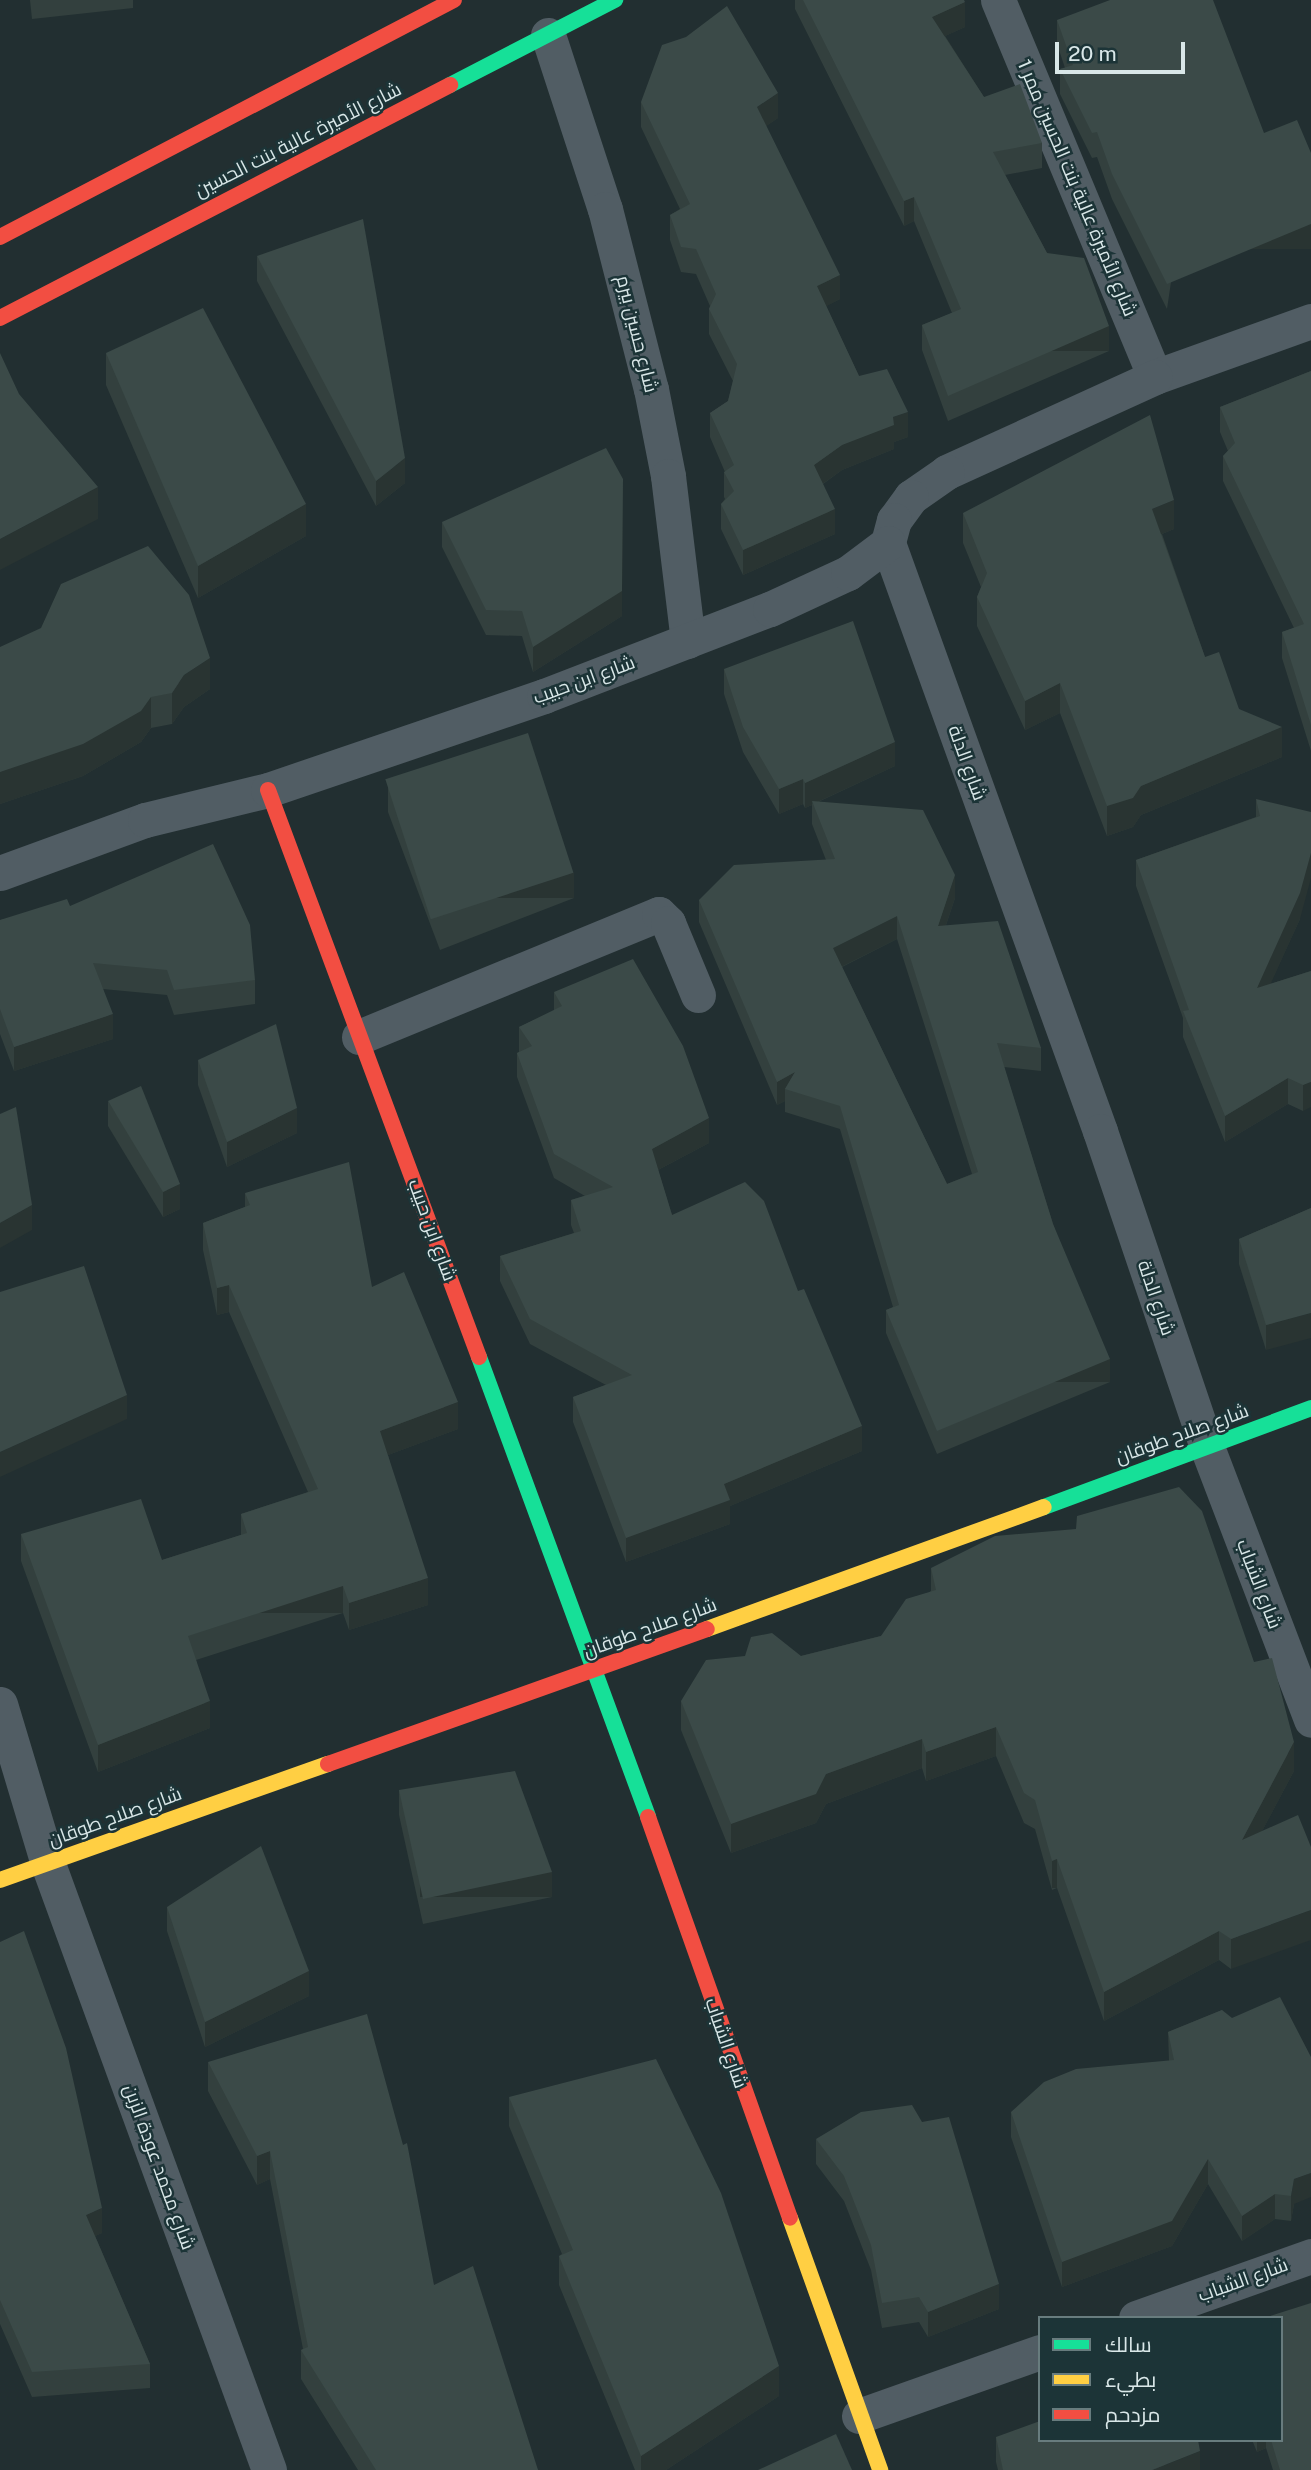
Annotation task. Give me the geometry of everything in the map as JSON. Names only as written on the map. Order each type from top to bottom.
[{"type":"street","points":[[0,237],[454,0]]},
{"type":"street","name":"شارع الأميرة عالية بنت الحسين","points":[[0,318],[615,0]]},
{"type":"street","name":"شارع الأميرة عالية بنت الحسين ممر 1","points":[[998,0],[1155,377]]},
{"type":"street","name":"شارع حسين بيرم","points":[[548,35],[605,209],[651,389],[668,476],[688,641]]},
{"type":"street","points":[[888,542],[894,520],[911,497],[947,472],[1155,377],[1311,321]]},
{"type":"street","name":"شارع ابن حبيب","points":[[0,873],[145,820],[268,790],[544,696],[688,641],[848,573],[888,542]]},
{"type":"street","name":"شارع الدلة","points":[[888,542],[1100,1131],[1207,1447]]},
{"type":"street","name":"شارع ابن حبيب","points":[[268,790],[596,1670]]},
{"type":"street","points":[[359,1037],[659,914],[668,923],[698,995]]},
{"type":"street","name":"شارع صلاح طوقان","points":[[0,1880],[596,1670],[1311,1408]]},
{"type":"street","name":"شارع الشباب","points":[[1207,1447],[1311,1720]]},
{"type":"street","name":"شارع الشباب","points":[[596,1670],[880,2470]]},
{"type":"street","points":[[0,1704],[48,1864]]},
{"type":"street","name":"شارع محمد عودة الزبن","points":[[48,1864],[270,2470]]},
{"type":"street","name":"شارع الشباب","points":[[1142,2316],[1311,2256]]},
{"type":"street","points":[[859,2416],[1038,2353]]},
{"type":"building","points":[[803,0],[964,0],[965,2],[932,17],[984,97],[1020,84],[1042,143],[993,152],[1047,253],[1084,258],[1109,326],[948,396],[922,325],[961,309],[914,197],[904,201]]},
{"type":"building","points":[[1110,0],[1213,0],[1264,133],[1297,120],[1311,153],[1311,224],[1167,284],[1112,174],[1097,132],[1092,133],[1060,69],[1073,65],[1057,20]]},
{"type":"building","points":[[727,6],[778,93],[757,107],[840,275],[817,286],[859,376],[887,369],[908,412],[893,417],[894,425],[842,445],[814,465],[835,509],[743,550],[721,504],[734,491],[724,472],[734,465],[710,413],[728,401],[737,364],[709,309],[716,294],[696,249],[681,247],[670,215],[690,204],[641,102],[662,45],[686,37]]},
{"type":"building","points":[[363,219],[405,458],[376,481],[257,256]]},
{"type":"building","points":[[203,308],[306,504],[198,566],[106,353]]},
{"type":"building","points":[[0,353],[19,394],[98,487],[0,539]]},
{"type":"building","points":[[1311,371],[1311,725],[1282,632],[1304,624],[1223,456],[1235,443],[1220,407]]},
{"type":"building","points":[[1150,415],[1174,500],[1152,509],[1205,657],[1219,652],[1239,709],[1282,727],[1141,786],[1133,798],[1107,806],[1060,683],[1025,701],[977,597],[987,573],[963,513]]},
{"type":"building","points":[[606,448],[623,479],[622,591],[533,647],[522,611],[486,610],[442,522]]},
{"type":"building","points":[[148,546],[189,595],[210,658],[184,675],[172,693],[151,697],[141,711],[83,744],[0,772],[0,647],[41,628],[61,584]]},
{"type":"building","points":[[853,621],[895,742],[805,783],[803,779],[779,789],[743,727],[724,669]]},
{"type":"building","points":[[528,733],[573,873],[431,919],[385,779]]},
{"type":"building","points":[[1256,799],[1311,812],[1311,853],[1300,893],[1257,988],[1311,971],[1311,1082],[1303,1085],[1288,1078],[1225,1116],[1183,1011],[1189,1010],[1136,860],[1260,816]]},
{"type":"building","points":[[812,801],[923,810],[955,875],[938,926],[998,921],[1041,1048],[997,1043],[1053,1224],[1110,1359],[937,1431],[886,1310],[899,1305],[840,1106],[785,1089],[795,1072],[777,1082],[699,900],[734,865],[835,859]],"holes":[[[897,916],[978,1172],[947,1184],[833,948]]]},
{"type":"building","points":[[213,844],[250,925],[255,980],[174,990],[167,970],[93,963],[113,1014],[14,1047],[0,1009],[0,920],[67,899],[70,906]]},
{"type":"building","points":[[633,959],[683,1046],[709,1118],[652,1149],[672,1215],[745,1182],[764,1201],[798,1291],[804,1289],[862,1426],[724,1484],[730,1500],[626,1538],[573,1397],[632,1375],[530,1319],[500,1256],[581,1231],[571,1200],[613,1187],[554,1154],[517,1053],[532,1046],[519,1027],[562,1006],[554,992]]},
{"type":"building","points":[[276,1024],[297,1108],[227,1142],[198,1060]]},
{"type":"building","points":[[141,1086],[180,1184],[163,1192],[108,1101]]},
{"type":"building","points":[[16,1107],[32,1205],[0,1223],[0,1114]]},
{"type":"building","points":[[349,1162],[372,1287],[404,1272],[458,1402],[380,1431],[428,1578],[349,1603],[343,1586],[188,1636],[210,1701],[98,1745],[21,1534],[141,1499],[162,1560],[247,1533],[241,1514],[318,1489],[229,1285],[217,1288],[203,1223],[250,1205],[245,1193]]},
{"type":"building","points":[[1311,1208],[1311,1313],[1266,1325],[1239,1239]]},
{"type":"building","points":[[84,1266],[127,1395],[0,1452],[0,1292]]},
{"type":"building","points":[[1179,1487],[1202,1511],[1254,1662],[1272,1658],[1294,1742],[1242,1840],[1298,1815],[1311,1847],[1311,1910],[1231,1939],[1219,1931],[1104,1992],[1057,1859],[1052,1861],[1035,1800],[1024,1793],[996,1727],[926,1752],[922,1739],[826,1774],[816,1794],[731,1824],[681,1701],[706,1660],[745,1656],[751,1637],[772,1633],[801,1656],[881,1636],[906,1599],[936,1590],[931,1568],[995,1536],[1076,1529],[1077,1516]]},
{"type":"building","points":[[515,1771],[552,1872],[423,1899],[399,1790]]},
{"type":"building","points":[[261,1846],[309,1971],[205,2022],[167,1907]]},
{"type":"building","points":[[24,1931],[66,2048],[102,2208],[86,2215],[150,2364],[32,2372],[0,2300],[0,1942]]},
{"type":"building","points":[[1280,1997],[1311,2057],[1311,2173],[1294,2179],[1291,2196],[1275,2194],[1242,2216],[1208,2159],[1172,2221],[1062,2262],[1011,2112],[1044,2082],[1076,2069],[1174,2060],[1168,2032],[1222,2010],[1232,2018]]},
{"type":"building","points":[[367,2014],[403,2145],[407,2143],[434,2285],[473,2266],[538,2470],[376,2470],[301,2350],[308,2347],[270,2151],[257,2156],[208,2062]]},
{"type":"building","points":[[656,2059],[721,2193],[779,2366],[641,2456],[559,2256],[573,2250],[509,2097]]},
{"type":"building","points":[[912,2105],[922,2122],[949,2117],[999,2284],[928,2312],[919,2297],[882,2303],[871,2245],[844,2176],[816,2139],[861,2112]]},
{"type":"building","points":[[1311,2303],[1311,2470],[1280,2470],[1272,2442],[1283,2442],[1283,2316],[1270,2316]]},
{"type":"building","points":[[1038,2422],[1038,2442],[1198,2442],[1200,2451],[1152,2470],[1003,2470],[996,2437]]},
{"type":"building","points":[[836,2434],[852,2470],[758,2470]]},
{"type":"traffic: fast","points":[[450,85],[615,0]]},
{"type":"traffic: fast","points":[[479,1357],[648,1817]]},
{"type":"traffic: fast","points":[[1044,1507],[1311,1408]]},
{"type":"traffic: slow","points":[[707,1629],[1044,1507]]},
{"type":"traffic: slow","points":[[0,1880],[328,1764]]},
{"type":"traffic: slow","points":[[790,2218],[880,2470]]},
{"type":"traffic: jam","points":[[0,237],[454,0]]},
{"type":"traffic: jam","points":[[0,318],[450,85]]},
{"type":"traffic: jam","points":[[268,790],[479,1357]]},
{"type":"traffic: jam","points":[[328,1764],[707,1629]]},
{"type":"traffic: jam","points":[[648,1817],[790,2218]]}]
